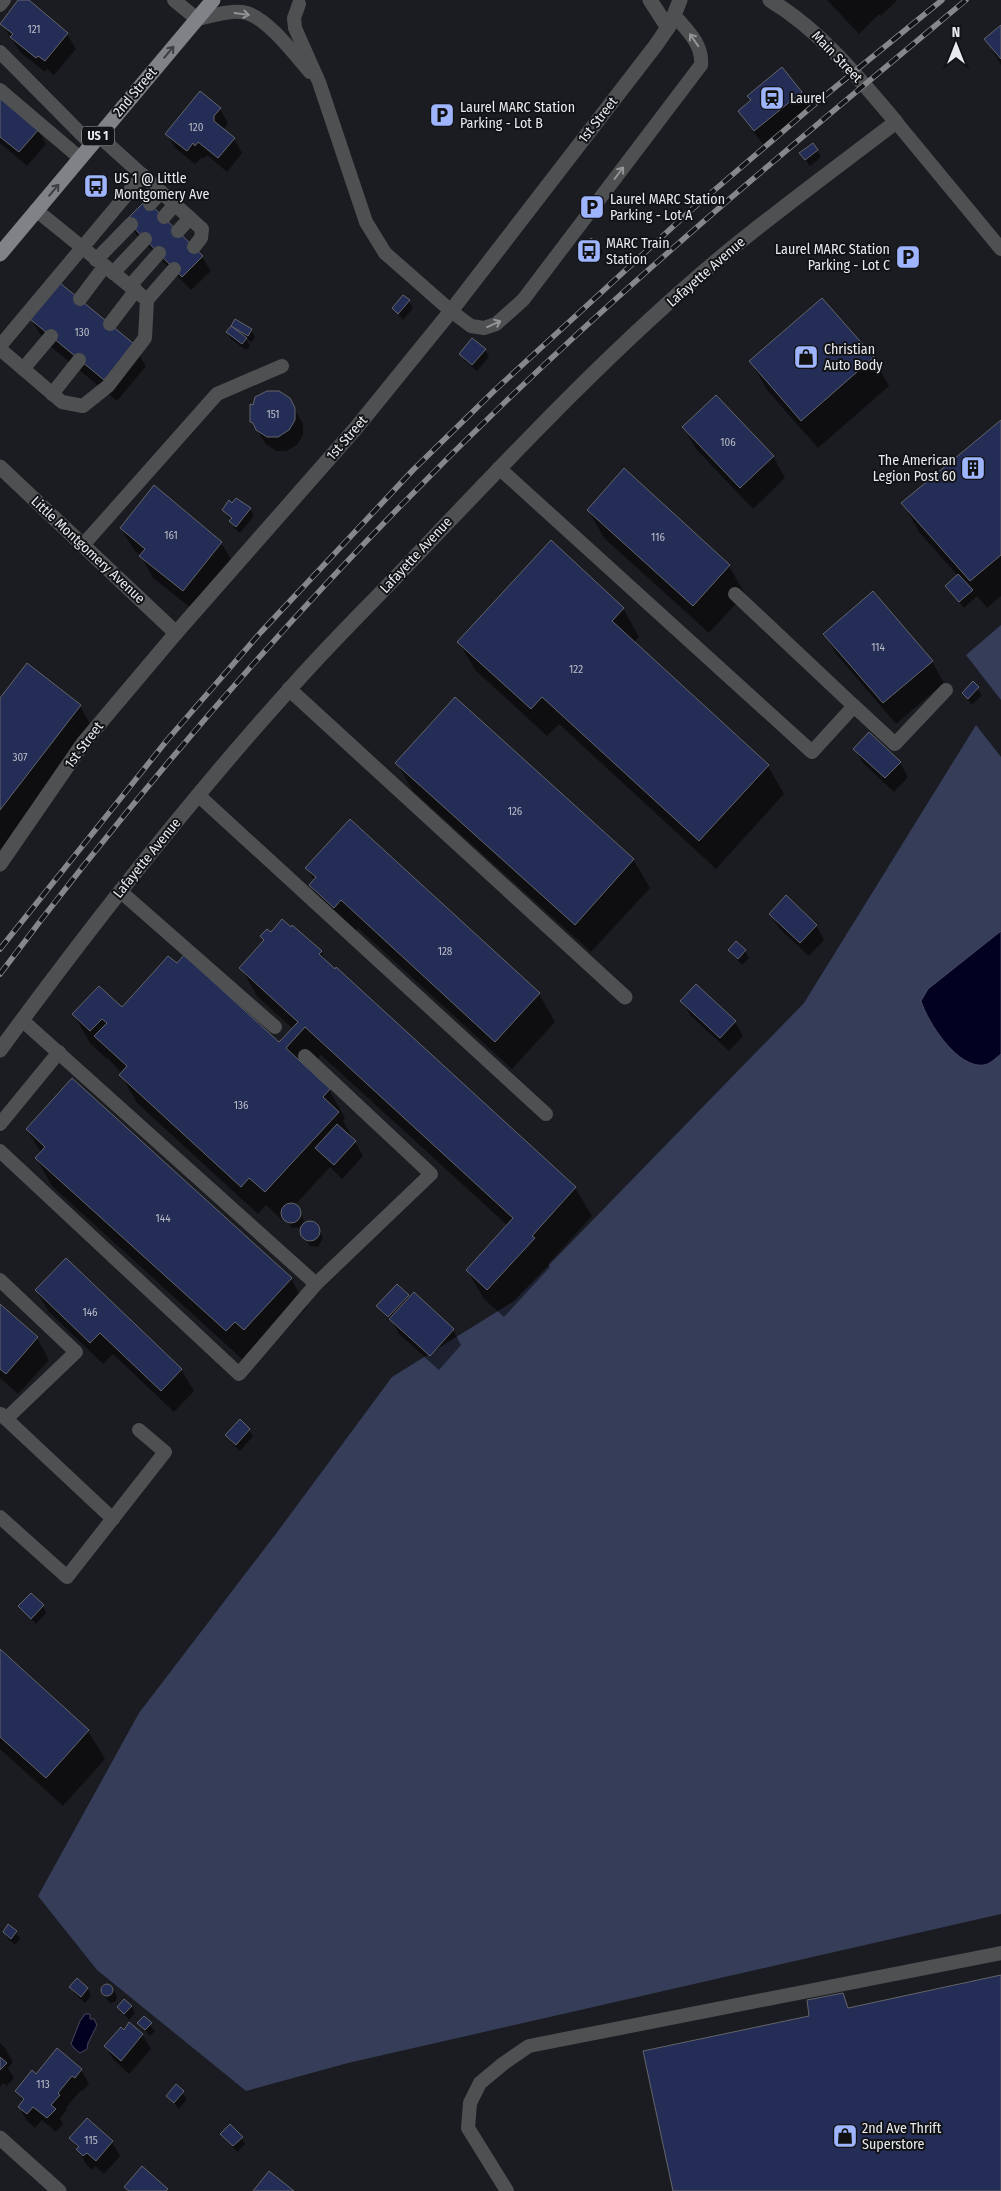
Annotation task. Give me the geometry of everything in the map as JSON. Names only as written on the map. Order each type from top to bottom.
[{"type":"main road","name":"2nd Street","points":[[0,254],[212,0]]},
{"type":"street","points":[[650,0],[671,22]]},
{"type":"street","name":"1st Street","points":[[0,864],[84,742],[176,633],[356,428],[451,311],[671,22],[680,0]]},
{"type":"street","name":"Main Street","points":[[770,0],[792,13],[842,59],[896,122]]},
{"type":"street","name":"Lafayette Avenue","points":[[0,1050],[68,956],[198,795],[289,689],[498,468],[573,392],[721,258],[816,182],[896,122]]},
{"type":"street","name":"Little Montgomery Avenue","points":[[0,467],[176,633]]},
{"type":"street","points":[[289,689],[626,997]]},
{"type":"street","points":[[0,2138],[59,2191]]},
{"type":"lane","points":[[0,5],[4,0]]},
{"type":"lane","points":[[174,0],[197,19],[232,12],[247,13],[261,21],[279,38],[319,82]]},
{"type":"lane","points":[[279,38],[288,17],[299,4],[294,18],[295,28],[319,82],[366,222],[385,253],[451,311],[471,326],[484,328],[496,324],[510,314],[524,300],[701,65],[702,54],[698,45],[671,22]]},
{"type":"lane","points":[[0,52],[95,140],[143,175],[202,229],[201,238],[194,247]]},
{"type":"lane","points":[[0,90],[80,158]]},
{"type":"lane","points":[[896,122],[1001,249]]},
{"type":"lane","points":[[36,210],[81,247],[105,267],[137,292],[146,338],[108,386],[83,406],[62,402],[0,348],[81,247],[143,175]]},
{"type":"lane","points":[[150,204],[161,192]]},
{"type":"lane","points":[[164,217],[175,204]]},
{"type":"lane","points":[[178,231],[190,218]]},
{"type":"lane","points":[[80,299],[105,267],[131,224]]},
{"type":"lane","points":[[105,267],[145,239]]},
{"type":"lane","points":[[110,324],[137,292],[159,253]]},
{"type":"lane","points":[[137,292],[174,269]]},
{"type":"lane","points":[[23,369],[51,336]]},
{"type":"lane","points":[[52,394],[79,360]]},
{"type":"lane","points":[[83,546],[217,394],[282,366]]},
{"type":"lane","points":[[498,468],[812,752],[854,706]]},
{"type":"lane","points":[[735,594],[895,744],[946,690]]},
{"type":"lane","points":[[198,795],[546,1114]]},
{"type":"lane","points":[[120,891],[275,1027]]},
{"type":"lane","points":[[22,1020],[316,1284]]},
{"type":"lane","points":[[0,1124],[59,1052]]},
{"type":"lane","points":[[0,1151],[239,1374],[316,1284],[431,1174],[305,1056]]},
{"type":"lane","points":[[0,1280],[76,1352],[3,1416],[112,1519]]},
{"type":"lane","points":[[0,1517],[67,1577],[165,1452],[139,1430]]},
{"type":"lane","points":[[507,2191],[468,2128],[470,2103],[480,2083],[504,2062],[529,2046],[1001,1953]]},
{"type":"shaded area","points":[[1001,625],[1001,700],[966,655]]},
{"type":"shaded area","points":[[976,725],[1001,757],[1001,1914],[348,2063],[246,2091],[97,1970],[38,1896],[139,1713],[278,1531],[392,1377],[514,1301],[804,1003]]},
{"type":"shaded area","points":[[1001,931],[1001,1054],[993,1061],[984,1065],[974,1064],[964,1060],[945,1043],[930,1021],[921,1001],[928,989]]},
{"type":"shaded area","points":[[85,2014],[90,2014],[90,2019],[94,2019],[97,2025],[87,2049],[80,2053],[71,2044],[80,2021]]},
{"type":"building","points":[[18,0],[29,0],[68,33],[45,61],[38,56],[36,58],[10,37],[13,34],[0,24]]},
{"type":"building","points":[[1001,25],[1001,59],[984,39]]},
{"type":"building","name":"Laurel","points":[[782,67],[802,92],[754,131],[738,111],[751,100],[747,96]]},
{"type":"building","points":[[200,91],[221,108],[214,116],[214,121],[235,138],[218,158],[198,142],[195,146],[193,143],[187,151],[165,134]]},
{"type":"building","points":[[0,96],[39,129],[19,152],[0,137]]},
{"type":"building","points":[[813,143],[818,150],[805,160],[799,153]]},
{"type":"building","points":[[146,200],[203,256],[182,277],[126,220]]},
{"type":"building","points":[[591,238],[600,245],[591,258],[581,252]]},
{"type":"building","points":[[60,283],[134,344],[104,380],[30,319]]},
{"type":"building","points":[[403,295],[410,300],[398,314],[392,308]]},
{"type":"building","points":[[822,298],[874,357],[801,421],[749,361]]},
{"type":"building","points":[[235,319],[252,329],[248,336],[231,326]]},
{"type":"building","points":[[231,326],[247,338],[242,344],[226,332]]},
{"type":"building","points":[[472,338],[486,349],[472,365],[459,354]]},
{"type":"building","points":[[267,391],[279,391],[290,398],[295,408],[295,420],[289,430],[278,437],[267,437],[256,430],[253,423],[250,422],[250,404],[253,405],[255,397]]},
{"type":"building","points":[[716,395],[774,456],[740,488],[682,427]]},
{"type":"building","name":"The American Legion Post 60","points":[[1001,420],[1001,555],[970,581],[901,503]]},
{"type":"building","points":[[624,468],[730,565],[693,606],[587,510]]},
{"type":"building","points":[[154,485],[222,542],[183,591],[139,556],[145,549],[120,528]]},
{"type":"building","points":[[236,498],[251,508],[236,527],[229,521],[232,518],[222,510],[229,500],[232,503]]},
{"type":"building","points":[[551,540],[624,608],[612,621],[769,765],[699,841],[542,697],[531,709],[457,642]]},
{"type":"building","points":[[958,574],[973,590],[959,602],[945,586]]},
{"type":"building","points":[[873,591],[933,661],[883,703],[823,634]]},
{"type":"building","points":[[27,663],[81,705],[0,810],[0,698]]},
{"type":"building","points":[[973,681],[979,687],[968,699],[962,693]]},
{"type":"building","points":[[455,697],[634,859],[575,925],[395,763]]},
{"type":"building","points":[[869,732],[901,762],[885,778],[853,749]]},
{"type":"building","points":[[350,819],[540,993],[495,1042],[341,900],[334,908],[309,885],[316,877],[305,868]]},
{"type":"building","points":[[786,895],[817,925],[800,943],[769,914]]},
{"type":"building","points":[[282,919],[291,927],[292,925],[322,951],[319,954],[335,969],[336,967],[576,1187],[532,1236],[535,1238],[487,1290],[466,1270],[513,1218],[305,1027],[286,1048],[330,1089],[323,1097],[339,1112],[265,1192],[249,1178],[241,1187],[119,1075],[127,1066],[94,1036],[107,1023],[102,1019],[90,1031],[72,1014],[99,986],[122,1007],[168,956],[177,963],[184,955],[279,1042],[298,1022],[239,968],[264,940],[260,936],[267,929],[271,932]]},
{"type":"building","points":[[736,941],[746,950],[738,959],[728,950]]},
{"type":"building","points":[[696,984],[736,1021],[720,1038],[680,1001]]},
{"type":"building","points":[[72,1078],[292,1278],[244,1330],[235,1322],[226,1331],[35,1158],[45,1147],[26,1129]]},
{"type":"building","points":[[337,1124],[356,1141],[334,1165],[315,1148]]},
{"type":"building","points":[[291,1203],[298,1206],[301,1213],[298,1220],[291,1223],[284,1220],[281,1213],[284,1206]]},
{"type":"building","points":[[310,1221],[317,1224],[320,1231],[317,1238],[310,1241],[303,1238],[300,1231],[303,1224]]},
{"type":"building","points":[[66,1258],[182,1369],[161,1391],[100,1333],[90,1343],[35,1290]]},
{"type":"building","points":[[397,1284],[409,1295],[388,1317],[376,1306]]},
{"type":"building","points":[[414,1292],[454,1329],[430,1356],[389,1319]]},
{"type":"building","points":[[0,1304],[38,1337],[6,1374],[0,1369]]},
{"type":"building","points":[[240,1419],[250,1429],[236,1445],[225,1435]]},
{"type":"building","points":[[31,1593],[44,1605],[31,1619],[18,1606]]},
{"type":"building","points":[[0,1649],[89,1730],[46,1778],[0,1737]]},
{"type":"building","points":[[8,1924],[17,1931],[11,1939],[3,1932]]},
{"type":"building","points":[[1001,1975],[1001,2191],[673,2191],[643,2051],[809,2016],[807,2000],[843,1993],[848,2008]]},
{"type":"building","points":[[77,1978],[88,1988],[81,1997],[69,1987]]},
{"type":"building","points":[[105,1984],[109,1984],[113,1990],[109,1996],[105,1996],[101,1992],[101,1988]]},
{"type":"building","points":[[124,1999],[132,2006],[124,2014],[117,2007]]},
{"type":"building","points":[[144,2016],[152,2023],[145,2030],[137,2023]]},
{"type":"building","points":[[129,2022],[143,2034],[121,2061],[104,2046],[121,2027],[124,2030]]},
{"type":"building","points":[[57,2048],[82,2069],[75,2078],[72,2076],[58,2093],[60,2095],[51,2105],[56,2109],[47,2118],[33,2107],[27,2114],[18,2107],[24,2099],[15,2091],[32,2070],[36,2074]]},
{"type":"building","points":[[0,2057],[7,2063],[0,2070]]},
{"type":"building","points":[[176,2084],[184,2091],[174,2103],[166,2096]]},
{"type":"building","points":[[87,2118],[113,2141],[96,2161],[87,2153],[83,2156],[76,2149],[79,2147],[69,2138]]},
{"type":"building","points":[[230,2124],[243,2137],[233,2146],[220,2134]]},
{"type":"building","points":[[142,2166],[168,2189],[166,2191],[129,2191],[124,2187]]},
{"type":"building","points":[[269,2171],[294,2191],[253,2191]]},
{"type":"railway","points":[[0,949],[168,739],[261,632],[413,470],[495,390],[690,211],[822,98],[942,0]]},
{"type":"railway","points":[[0,974],[65,889],[201,724],[272,643],[419,487],[573,338],[669,251],[966,0]]},
{"type":"place","name":"Laurel","points":[[772,98]]},
{"type":"place","name":"Laurel MARC Station Parking - Lot B","points":[[442,115]]},
{"type":"place","name":"US 1 @ Little Montgomery Ave","points":[[96,186]]},
{"type":"place","name":"Laurel MARC Station Parking - Lot A","points":[[592,207]]},
{"type":"place","name":"MARC Train Station","points":[[589,251]]},
{"type":"place","name":"Laurel MARC Station Parking - Lot C","points":[[908,257]]},
{"type":"place","name":"Christian Auto Body","points":[[806,357]]},
{"type":"place","name":"The American Legion Post 60","points":[[973,468]]},
{"type":"place","name":"2nd Ave Thrift Superstore","points":[[845,2136]]}]
